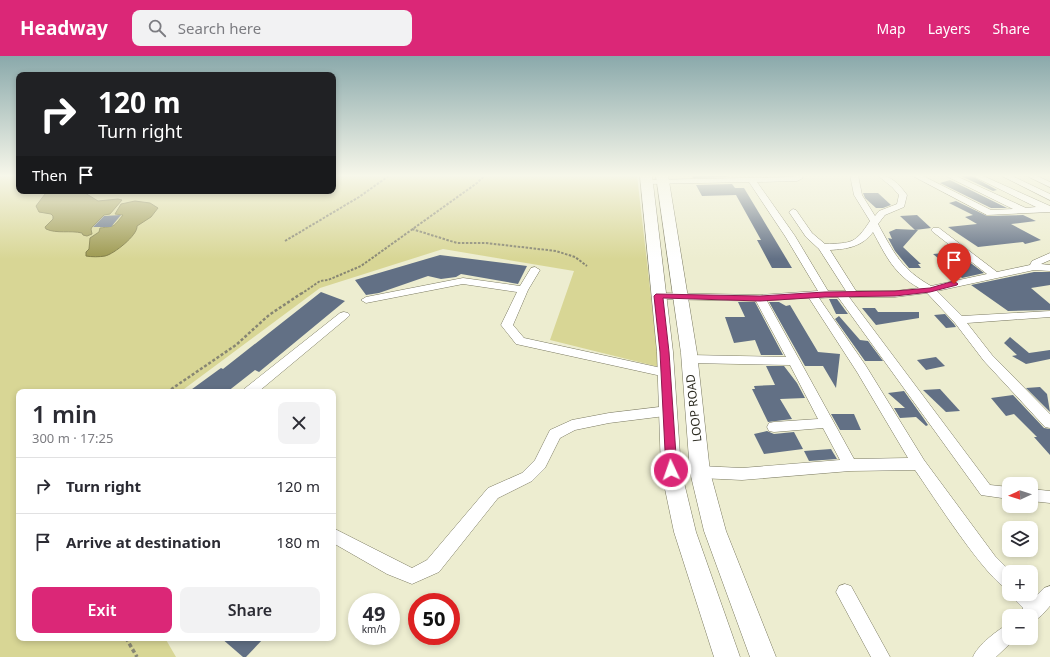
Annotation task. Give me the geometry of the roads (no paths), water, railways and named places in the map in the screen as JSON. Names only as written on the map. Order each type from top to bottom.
[{"type":"main road","name":"LOOP ROAD","points":[[655,203],[658,296],[666,373],[671,470],[684,532],[727,657]]},
{"type":"main road","name":"LOOP ROAD","points":[[659,203],[680,297],[689,359],[700,472],[715,531],[763,657]]},
{"type":"street","points":[[765,203],[790,236],[818,294],[919,464],[989,561],[1002,575]]},
{"type":"street","points":[[862,203],[874,222],[894,262],[914,281],[930,290],[959,320],[988,358],[1050,423]]},
{"type":"street","points":[[823,247],[847,246],[861,241],[870,232],[874,222],[882,213],[901,205],[901,203]]},
{"type":"street","points":[[973,203],[990,213],[1049,209]]},
{"type":"street","points":[[1007,203],[1024,211]]},
{"type":"street","points":[[1036,203],[1049,209]]},
{"type":"street","points":[[793,212],[809,235],[823,247],[847,294],[986,491],[1002,492]]},
{"type":"street","points":[[936,230],[995,275]]},
{"type":"street","points":[[1034,267],[1036,263],[1050,256]]},
{"type":"street","points":[[658,296],[760,298],[818,294],[895,294],[930,290],[1034,267],[1050,268]]},
{"type":"street","points":[[535,270],[523,290],[507,325],[520,341],[666,373]]},
{"type":"street","points":[[366,300],[464,281],[523,290]]},
{"type":"street","points":[[760,298],[850,465]]},
{"type":"street","points":[[959,320],[1050,314]]},
{"type":"street","points":[[253,389],[344,315]]},
{"type":"street","points":[[689,359],[793,361]]},
{"type":"street","points":[[336,537],[393,568],[412,576],[433,566],[493,493],[527,477],[540,464],[555,434],[572,425],[609,418],[668,411]]},
{"type":"street","points":[[774,427],[827,423]]},
{"type":"street","points":[[700,472],[742,474],[850,465],[919,464]]},
{"type":"street","points":[[1038,496],[1050,497]]},
{"type":"street","points":[[845,592],[881,657]]},
{"type":"street","points":[[1036,609],[1050,594]]},
{"type":"street","points":[[982,657],[1002,639]]}]
